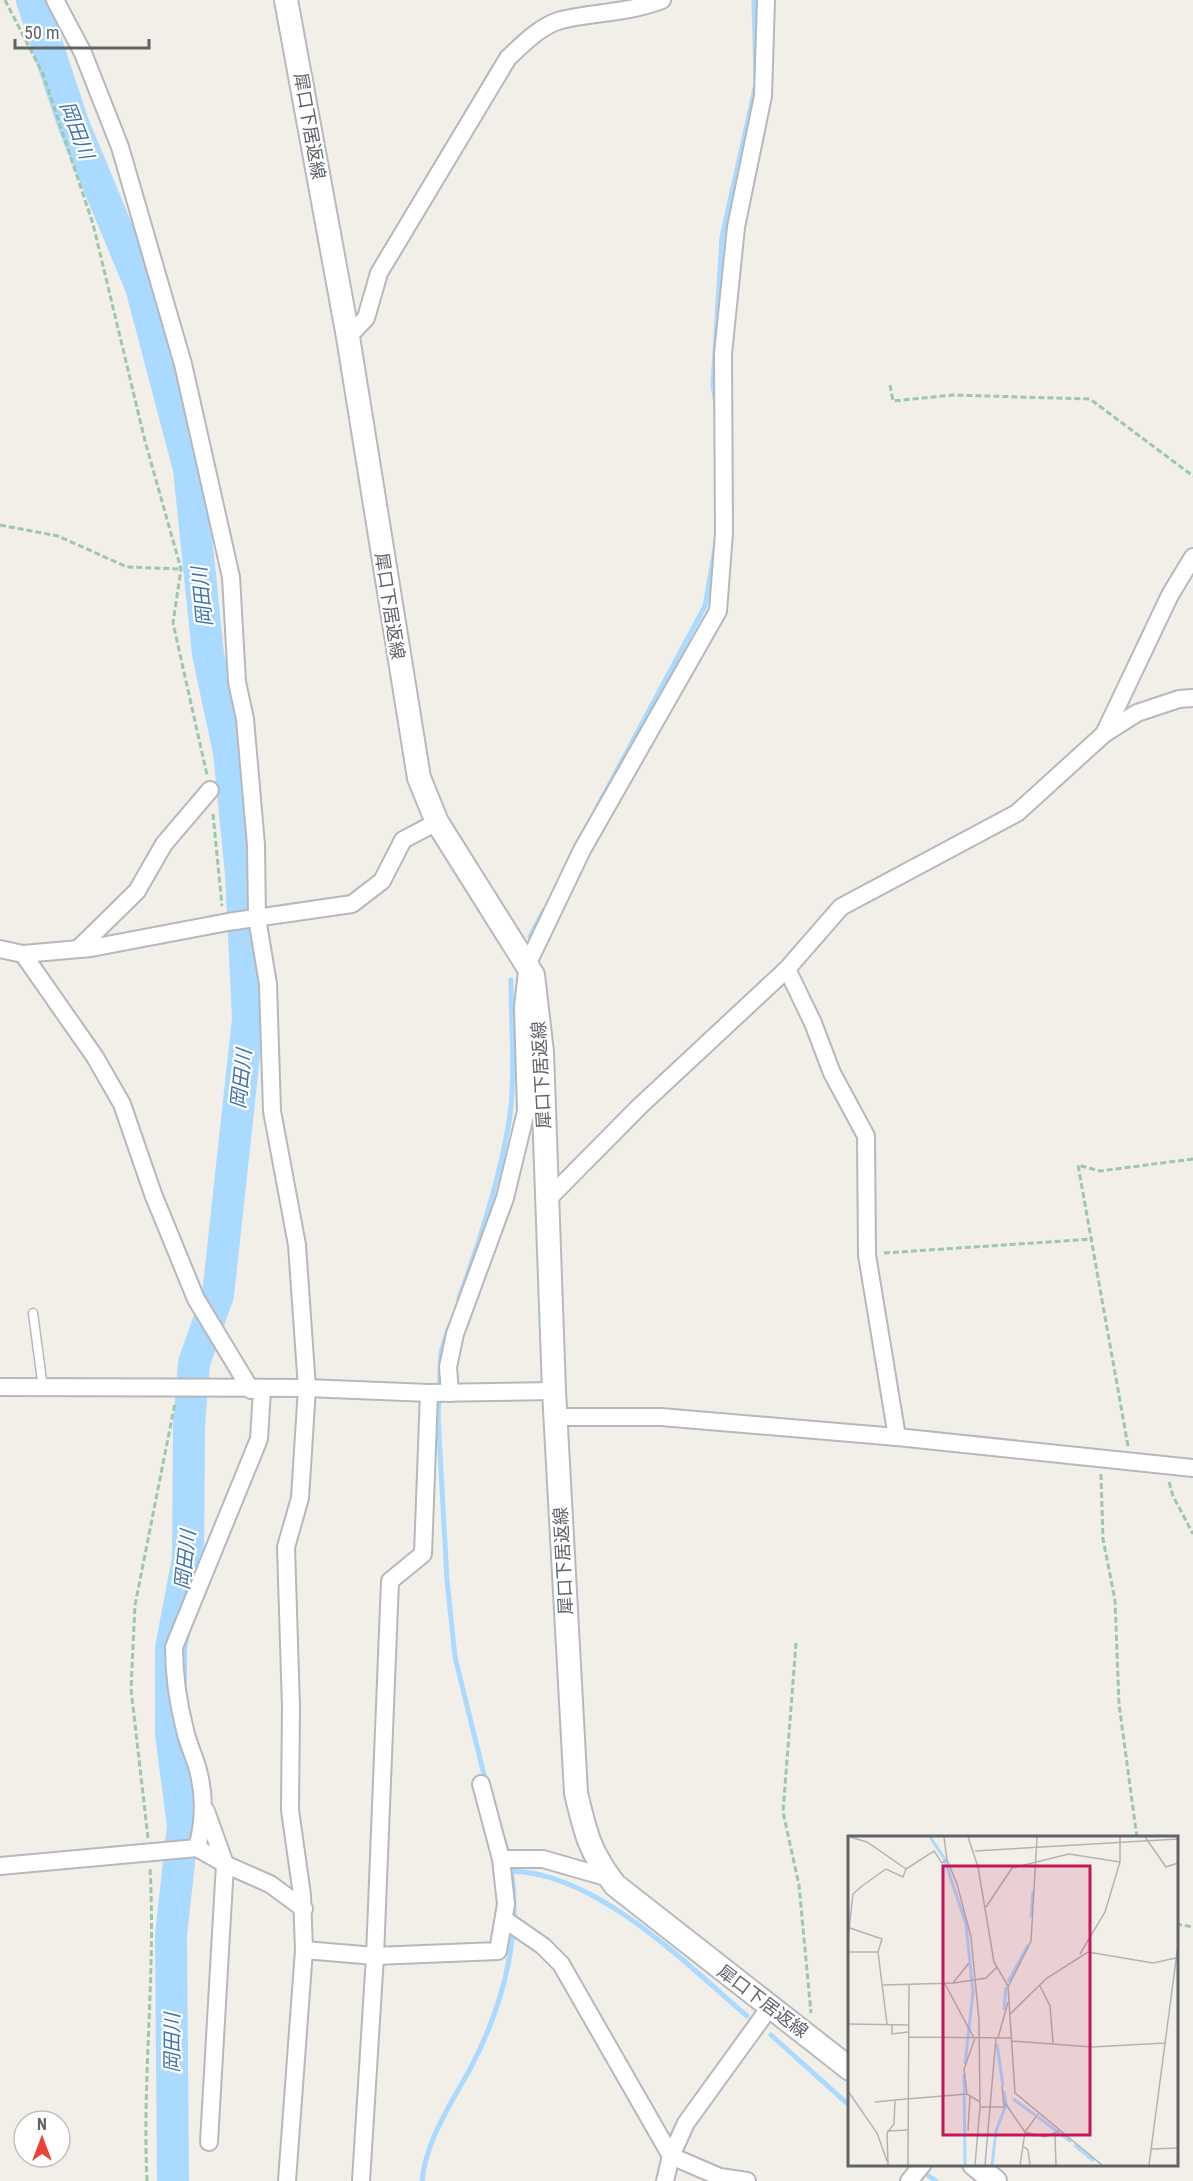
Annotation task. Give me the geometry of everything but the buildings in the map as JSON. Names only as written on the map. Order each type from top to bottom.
[{"type":"main road","name":"犀口下居返線","points":[[286,0],[348,337],[419,778],[437,822],[528,963],[533,975],[542,1052],[554,1391],[576,1793],[585,1834],[597,1863],[609,1878],[681,1939],[848,2068]]},
{"type":"main road","points":[[976,2166],[994,2181]]},
{"type":"street","points":[[55,0],[83,53],[120,147],[183,364],[231,577],[237,682],[245,719],[256,845],[257,918],[268,984],[272,1111],[297,1245],[307,1388],[300,1498],[286,1548],[285,1583],[291,1707],[290,1810],[303,1909],[304,1950],[288,2181]]},
{"type":"street","points":[[348,337],[366,318],[379,273],[508,58],[532,35],[559,20],[602,15],[662,0]]},
{"type":"street","points":[[450,1393],[447,1366],[455,1334],[505,1198],[526,1111],[523,1007],[528,963],[582,850],[718,611],[724,533],[723,354],[736,226],[763,96],[766,0]]},
{"type":"street","points":[[1104,734],[1170,596],[1193,556]]},
{"type":"street","points":[[547,1200],[640,1106],[787,969],[841,907],[1017,813],[1104,734],[1137,713],[1179,699],[1193,698]]},
{"type":"street","points":[[78,949],[137,891],[164,844],[210,790]]},
{"type":"street","points":[[0,950],[23,954],[78,949],[225,922],[352,904],[382,881],[403,840],[437,822]]},
{"type":"street","points":[[23,954],[95,1057],[122,1104],[153,1194],[196,1299],[221,1342],[257,1390],[259,1439],[174,1647],[174,1672],[185,1731],[199,1774],[203,1805],[203,1827],[197,1848]]},
{"type":"street","points":[[787,969],[813,1023],[832,1073],[866,1136],[867,1255],[897,1437]]},
{"type":"street","points":[[0,1387],[213,1390],[307,1388],[429,1393],[554,1391]]},
{"type":"street","points":[[361,2181],[375,1956],[390,1581],[423,1554],[429,1393]]},
{"type":"street","points":[[556,1417],[661,1418],[897,1437],[1193,1468]]},
{"type":"street","points":[[481,1784],[509,1859],[506,1904],[513,1924],[561,1964],[670,2156],[720,2177],[747,2181]]},
{"type":"street","points":[[203,1805],[225,1864],[209,2142]]},
{"type":"street","points":[[0,1866],[152,1854],[197,1848],[225,1864],[270,1884],[303,1909]]},
{"type":"street","points":[[509,1859],[543,1859],[609,1878]]},
{"type":"street","points":[[304,1950],[375,1956],[498,1950],[513,1924]]},
{"type":"street","points":[[665,2181],[670,2156],[686,2122],[770,2007]]},
{"type":"street","points":[[909,2181],[921,2166]]},
{"type":"lane","points":[[33,1313],[44,1388]]},
{"type":"path","points":[[5,0],[43,74],[93,224],[145,441],[181,568],[173,623],[210,790],[225,922]]},
{"type":"path","points":[[890,385],[893,401],[953,395],[1090,399],[1193,476]]},
{"type":"path","points":[[0,525],[58,536],[127,567],[181,568]]},
{"type":"path","points":[[1131,1462],[1094,1239],[1078,1165],[1100,1171],[1193,1159]]},
{"type":"path","points":[[867,1255],[1094,1239]]},
{"type":"path","points":[[147,2181],[144,2121],[153,1926],[152,1854],[131,1689],[135,1605],[179,1389]]},
{"type":"path","points":[[1100,1460],[1103,1539],[1115,1600],[1119,1704],[1137,1836]]},
{"type":"path","points":[[1164,1466],[1173,1496],[1193,1534]]},
{"type":"path","points":[[796,1643],[783,1812],[799,1885],[811,2015],[809,2036]]},
{"type":"path","points":[[1178,1924],[1193,1927]]},
{"type":"waterway","name":"岡田川","points":[[32,0],[74,126],[141,287],[189,469],[208,654],[229,752],[241,874],[248,1019],[218,1295],[194,1363],[189,1426],[188,1559],[171,1648],[171,1734],[183,1826],[171,1935],[173,2181]]},
{"type":"waterway","points":[[716,405],[713,385],[722,237],[756,84],[754,0]]},
{"type":"waterway","points":[[598,806],[705,606],[715,549]]},
{"type":"waterway","points":[[530,937],[544,910]]},
{"type":"waterway","points":[[459,1298],[488,1211],[509,1122],[513,1069],[511,980]]},
{"type":"waterway","points":[[448,1330],[441,1352],[438,1416],[447,1580],[455,1657],[486,1783]]},
{"type":"waterway","points":[[422,2181],[424,2166],[434,2137],[483,2043],[503,1986],[513,1927],[514,1898],[511,1869],[504,1840]]},
{"type":"waterway","points":[[511,1871],[543,1876],[575,1887],[607,1904],[668,1947],[747,2016]]},
{"type":"waterway","points":[[771,2035],[848,2104]]},
{"type":"waterway","points":[[920,2170],[936,2181]]}]
